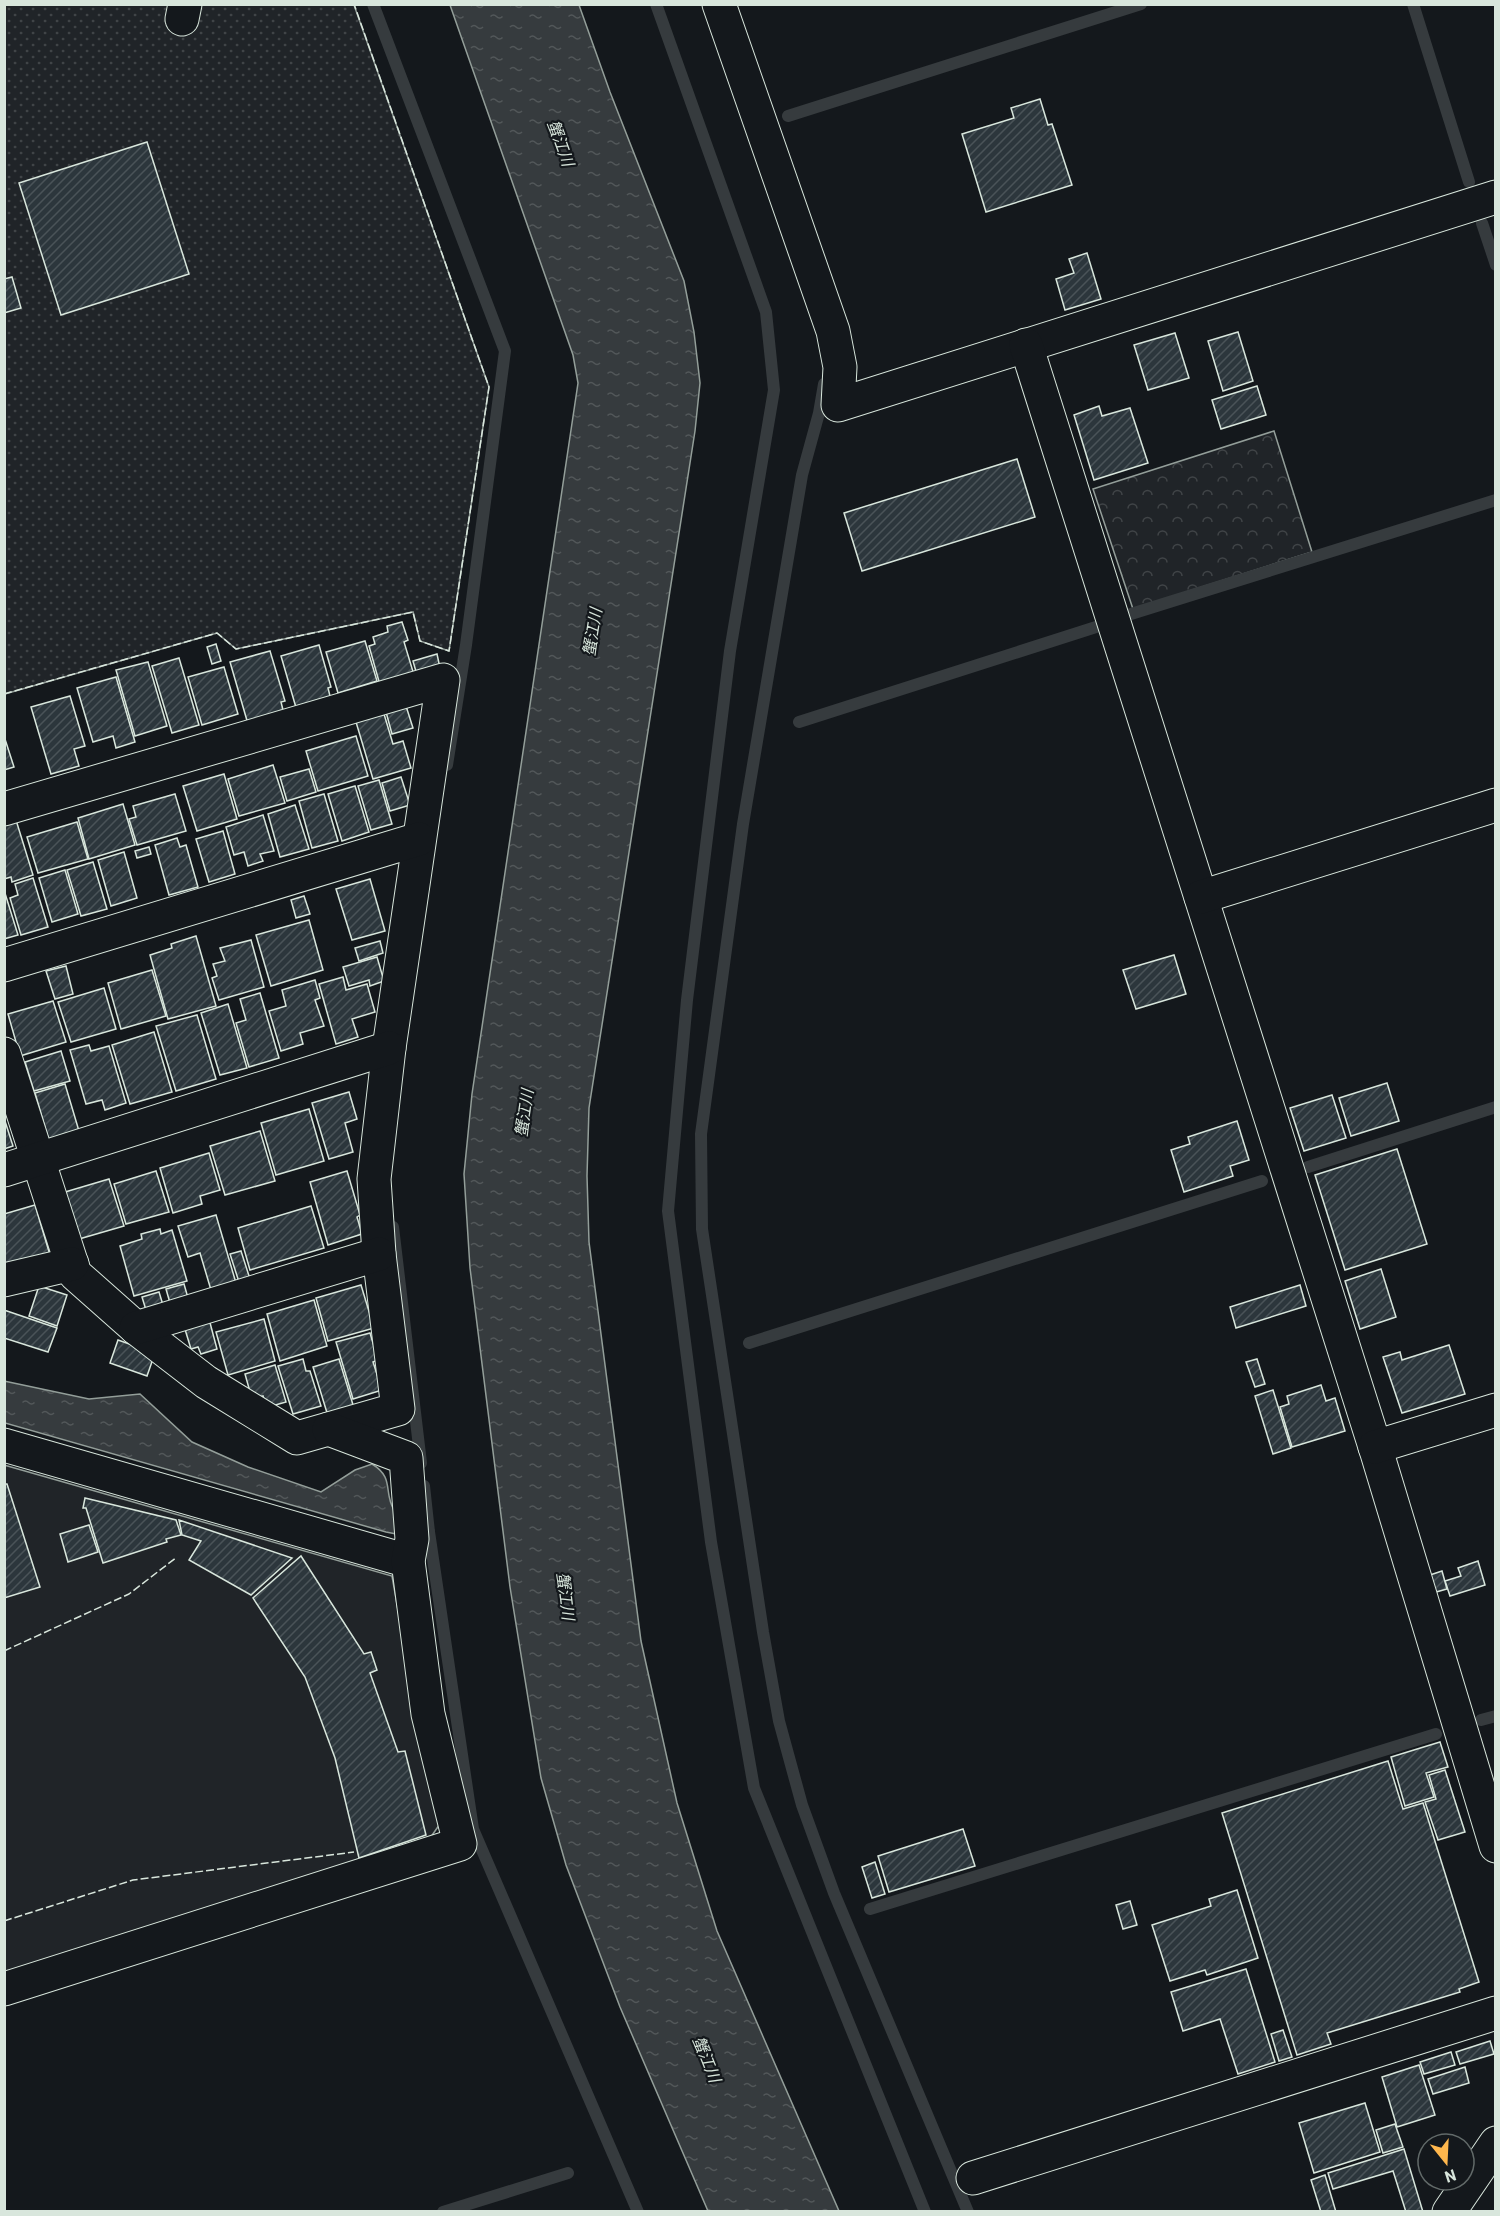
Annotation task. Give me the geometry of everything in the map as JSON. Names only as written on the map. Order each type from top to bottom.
[{"type":"street","points":[[719,4],[833,331],[840,367],[838,405],[1496,197]]},
{"type":"street","points":[[1026,345],[1375,1448],[1496,1846]]},
{"type":"street","points":[[4,808],[443,680],[389,1048],[374,1179],[379,1254],[398,1409],[297,1438],[206,1382],[136,1328],[75,1274],[4,1054]]},
{"type":"street","points":[[1201,897],[1496,805]]},
{"type":"street","points":[[4,965],[419,839]]},
{"type":"street","points":[[4,1170],[389,1048]]},
{"type":"street","points":[[136,1328],[379,1254]]},
{"type":"street","points":[[4,1280],[72,1264]]},
{"type":"street","points":[[1375,1448],[1496,1410]]},
{"type":"street","points":[[4,1989],[459,1844],[428,1714],[410,1538],[406,1458],[329,1429]]},
{"type":"street","points":[[4,1445],[410,1538]]},
{"type":"street","points":[[973,2178],[1496,2013]]},
{"type":"street","points":[[1449,2211],[1496,2142]]},
{"type":"green space","points":[[5,5],[354,5],[489,387],[449,651],[420,641],[413,612],[236,649],[217,633],[5,694]]},
{"type":"green space","points":[[1274,431],[1312,552],[1133,609],[1093,489]]},
{"type":"green space","points":[[4,1465],[392,1576],[417,1718],[442,1821],[428,1841],[5,1974]]},
{"type":"water","name":"蟹江川","points":[[450,5],[579,5],[610,92],[684,281],[694,332],[700,383],[695,431],[589,1108],[587,1176],[589,1242],[641,1641],[677,1803],[717,1931],[839,2211],[708,2211],[620,2007],[566,1865],[541,1778],[510,1587],[470,1268],[464,1174],[472,1094],[578,383],[573,355]]},
{"type":"water","points":[[4,1381],[89,1399],[140,1394],[192,1442],[248,1467],[321,1492],[355,1470],[372,1464],[384,1475],[394,1510],[422,1539],[386,1532],[5,1423]]},
{"type":"building","points":[[1040,99],[1048,125],[1052,124],[1072,185],[986,212],[962,134],[1014,118],[1011,108]]},
{"type":"building","points":[[147,142],[189,274],[61,315],[19,183]]},
{"type":"building","points":[[1087,253],[1101,299],[1065,310],[1056,279],[1074,273],[1069,259]]},
{"type":"building","points":[[12,277],[21,308],[4,313],[4,279]]},
{"type":"building","points":[[1238,332],[1253,381],[1223,391],[1208,341]]},
{"type":"building","points":[[1175,333],[1189,378],[1148,390],[1134,345]]},
{"type":"building","points":[[1257,386],[1266,415],[1221,429],[1212,400]]},
{"type":"building","points":[[1099,406],[1102,416],[1130,408],[1148,463],[1094,480],[1074,415]]},
{"type":"building","points":[[1017,459],[1035,517],[862,571],[844,513]]},
{"type":"building","points":[[402,622],[408,640],[404,642],[414,675],[380,685],[369,646],[375,644],[373,637],[388,632],[387,626]]},
{"type":"building","points":[[365,641],[377,681],[338,693],[326,652]]},
{"type":"building","points":[[216,644],[221,661],[212,664],[207,647]]},
{"type":"building","points":[[319,645],[331,687],[328,688],[331,700],[297,711],[281,656]]},
{"type":"building","points":[[270,651],[285,701],[281,702],[284,714],[248,724],[230,662]]},
{"type":"building","points":[[437,654],[440,668],[417,675],[413,661]]},
{"type":"building","points":[[179,658],[199,725],[172,733],[152,666]]},
{"type":"building","points":[[148,662],[167,726],[135,736],[116,670]]},
{"type":"building","points":[[224,667],[238,714],[202,725],[188,677]]},
{"type":"building","points":[[116,677],[135,742],[116,748],[113,736],[93,742],[77,688]]},
{"type":"building","points":[[70,696],[85,746],[74,749],[79,766],[51,774],[31,707]]},
{"type":"building","points":[[406,706],[413,728],[392,734],[386,712]]},
{"type":"building","points":[[384,714],[393,744],[403,741],[411,768],[373,779],[356,722]]},
{"type":"building","points":[[4,736],[14,767],[4,770]]},
{"type":"building","points":[[356,736],[368,776],[318,791],[306,751]]},
{"type":"building","points":[[273,765],[285,803],[239,816],[228,779]]},
{"type":"building","points":[[309,769],[316,792],[287,801],[280,777]]},
{"type":"building","points":[[224,774],[237,819],[197,831],[183,786]]},
{"type":"building","points":[[401,777],[410,805],[390,811],[382,783]]},
{"type":"building","points":[[379,780],[392,824],[371,830],[358,786]]},
{"type":"building","points":[[355,786],[369,832],[342,841],[328,794]]},
{"type":"building","points":[[175,794],[186,831],[137,845],[129,819],[136,817],[133,806]]},
{"type":"building","points":[[324,794],[338,841],[312,848],[299,801]]},
{"type":"building","points":[[123,804],[135,845],[89,859],[78,818]]},
{"type":"building","points":[[295,805],[309,849],[280,857],[268,814]]},
{"type":"building","points":[[263,815],[274,851],[260,854],[263,861],[248,866],[244,852],[234,855],[226,827]]},
{"type":"building","points":[[16,820],[33,875],[12,882],[11,877],[4,879],[4,823]]},
{"type":"building","points":[[77,822],[88,859],[38,873],[27,837]]},
{"type":"building","points":[[223,831],[235,874],[209,882],[196,839]]},
{"type":"building","points":[[177,838],[180,847],[186,845],[198,887],[169,895],[155,845]]},
{"type":"building","points":[[149,847],[151,854],[137,858],[135,851]]},
{"type":"building","points":[[124,852],[137,898],[111,906],[98,860]]},
{"type":"building","points":[[93,862],[107,909],[81,916],[67,870]]},
{"type":"building","points":[[65,870],[78,914],[52,922],[39,878]]},
{"type":"building","points":[[33,878],[48,927],[21,935],[10,898],[18,895],[15,884]]},
{"type":"building","points":[[370,879],[385,931],[352,940],[336,889]]},
{"type":"building","points":[[4,890],[18,935],[4,939]]},
{"type":"building","points":[[304,896],[310,914],[296,918],[291,900]]},
{"type":"building","points":[[309,920],[323,970],[271,986],[256,935]]},
{"type":"building","points":[[196,936],[216,1006],[168,1019],[150,955],[172,948],[171,944]]},
{"type":"building","points":[[251,940],[264,987],[219,1000],[212,978],[217,976],[213,964],[225,961],[220,948]]},
{"type":"building","points":[[380,941],[383,953],[359,961],[355,948]]},
{"type":"building","points":[[1174,955],[1186,994],[1136,1009],[1123,970]]},
{"type":"building","points":[[377,957],[384,981],[370,986],[369,980],[349,986],[343,967]]},
{"type":"building","points":[[66,966],[73,994],[55,999],[46,971]]},
{"type":"building","points":[[152,970],[166,1016],[121,1029],[108,983]]},
{"type":"building","points":[[343,977],[346,990],[367,984],[375,1012],[352,1019],[358,1037],[336,1044],[319,984]]},
{"type":"building","points":[[315,980],[320,998],[315,1000],[324,1026],[300,1033],[303,1044],[281,1051],[269,1011],[286,1006],[282,990]]},
{"type":"building","points":[[104,988],[116,1029],[71,1042],[58,1002]]},
{"type":"building","points":[[260,993],[279,1058],[249,1067],[236,1023],[246,1020],[240,999]]},
{"type":"building","points":[[53,1001],[66,1042],[20,1056],[8,1014]]},
{"type":"building","points":[[228,1004],[247,1068],[220,1075],[201,1013]]},
{"type":"building","points":[[197,1015],[216,1079],[176,1091],[156,1026]]},
{"type":"building","points":[[154,1032],[172,1092],[130,1104],[112,1045]]},
{"type":"building","points":[[89,1045],[91,1051],[109,1046],[126,1103],[105,1110],[102,1100],[86,1104],[70,1050]]},
{"type":"building","points":[[61,1051],[70,1081],[34,1091],[25,1062]]},
{"type":"building","points":[[1387,1083],[1399,1121],[1351,1136],[1339,1098]]},
{"type":"building","points":[[65,1084],[79,1131],[49,1141],[35,1093]]},
{"type":"building","points":[[349,1092],[357,1119],[345,1123],[353,1152],[329,1159],[312,1103]]},
{"type":"building","points":[[1332,1095],[1346,1138],[1304,1151],[1290,1108]]},
{"type":"building","points":[[309,1109],[324,1161],[276,1175],[261,1123]]},
{"type":"building","points":[[4,1118],[13,1146],[4,1149]]},
{"type":"building","points":[[1237,1121],[1249,1160],[1230,1166],[1233,1176],[1184,1192],[1171,1150],[1190,1144],[1188,1137]]},
{"type":"building","points":[[260,1131],[275,1181],[225,1195],[210,1146]]},
{"type":"building","points":[[1397,1149],[1427,1244],[1345,1270],[1315,1175]]},
{"type":"building","points":[[209,1153],[220,1190],[200,1196],[202,1204],[173,1213],[160,1168]]},
{"type":"building","points":[[156,1171],[169,1212],[126,1224],[114,1184]]},
{"type":"building","points":[[347,1171],[360,1215],[357,1217],[362,1234],[328,1245],[310,1182]]},
{"type":"building","points":[[109,1179],[124,1226],[79,1239],[65,1192]]},
{"type":"building","points":[[35,1205],[50,1255],[4,1265],[4,1214]]},
{"type":"building","points":[[311,1206],[324,1248],[250,1270],[238,1228]]},
{"type":"building","points":[[216,1215],[236,1283],[211,1290],[200,1253],[188,1257],[178,1226]]},
{"type":"building","points":[[160,1229],[161,1234],[172,1230],[187,1281],[134,1296],[120,1246],[142,1239],[141,1234]]},
{"type":"building","points":[[241,1251],[250,1279],[239,1282],[230,1254]]},
{"type":"building","points":[[1381,1269],[1396,1317],[1360,1329],[1345,1281]]},
{"type":"building","points":[[184,1284],[188,1298],[170,1303],[166,1289]]},
{"type":"building","points":[[361,1285],[374,1328],[328,1341],[316,1298]]},
{"type":"building","points":[[1300,1285],[1306,1306],[1236,1328],[1230,1307]]},
{"type":"building","points":[[39,1286],[67,1295],[57,1326],[29,1316]]},
{"type":"building","points":[[159,1292],[163,1305],[146,1310],[142,1297]]},
{"type":"building","points":[[314,1300],[327,1346],[280,1361],[267,1314]]},
{"type":"building","points":[[4,1310],[57,1328],[48,1352],[4,1338]]},
{"type":"building","points":[[209,1319],[217,1349],[201,1354],[198,1347],[191,1349],[184,1326]]},
{"type":"building","points":[[264,1319],[275,1361],[228,1375],[216,1332]]},
{"type":"building","points":[[370,1333],[378,1360],[373,1362],[382,1390],[353,1399],[336,1342]]},
{"type":"building","points":[[118,1340],[155,1353],[147,1376],[110,1363]]},
{"type":"building","points":[[1449,1345],[1465,1394],[1402,1413],[1383,1357],[1400,1352],[1402,1360]]},
{"type":"building","points":[[303,1359],[306,1371],[310,1371],[321,1406],[293,1414],[278,1366]]},
{"type":"building","points":[[339,1359],[354,1408],[328,1416],[313,1367]]},
{"type":"building","points":[[1257,1359],[1265,1384],[1255,1387],[1246,1362]]},
{"type":"building","points":[[275,1365],[286,1402],[272,1406],[266,1405],[263,1396],[252,1399],[245,1374]]},
{"type":"building","points":[[1321,1385],[1326,1401],[1335,1398],[1345,1431],[1292,1447],[1280,1407],[1289,1404],[1287,1396]]},
{"type":"building","points":[[1273,1390],[1291,1448],[1273,1454],[1255,1396]]},
{"type":"building","points":[[4,1484],[7,1484],[40,1587],[4,1598]]},
{"type":"building","points":[[85,1498],[176,1520],[181,1535],[166,1539],[167,1542],[103,1563],[86,1508],[83,1508]]},
{"type":"building","points":[[179,1520],[292,1558],[251,1595],[189,1560],[201,1541],[182,1535]]},
{"type":"building","points":[[89,1525],[98,1552],[68,1562],[60,1534]]},
{"type":"building","points":[[301,1556],[364,1654],[371,1652],[377,1670],[370,1673],[398,1752],[405,1751],[426,1835],[359,1858],[335,1758],[305,1677],[253,1598]]},
{"type":"building","points":[[1478,1561],[1485,1585],[1450,1596],[1445,1581],[1461,1576],[1458,1568]]},
{"type":"building","points":[[1442,1571],[1447,1589],[1436,1592],[1430,1575]]},
{"type":"building","points":[[1440,1742],[1448,1767],[1426,1773],[1434,1797],[1405,1806],[1391,1757]]},
{"type":"building","points":[[1388,1761],[1403,1809],[1423,1803],[1479,1982],[1459,1989],[1460,1992],[1327,2033],[1331,2044],[1297,2055],[1222,1813]]},
{"type":"building","points":[[1445,1770],[1465,1832],[1438,1840],[1425,1802],[1436,1799],[1429,1775]]},
{"type":"building","points":[[963,1829],[975,1866],[889,1892],[878,1856]]},
{"type":"building","points":[[875,1862],[885,1894],[872,1898],[862,1867]]},
{"type":"building","points":[[1237,1890],[1258,1958],[1207,1975],[1205,1970],[1170,1981],[1152,1925],[1211,1906],[1209,1899]]},
{"type":"building","points":[[1130,1901],[1137,1925],[1123,1929],[1116,1905]]},
{"type":"building","points":[[1246,1969],[1275,2062],[1238,2074],[1220,2019],[1183,2031],[1171,1992]]},
{"type":"building","points":[[1283,2030],[1292,2057],[1279,2061],[1271,2034]]},
{"type":"building","points":[[1490,2041],[1494,2054],[1460,2064],[1456,2052]]},
{"type":"building","points":[[1451,2052],[1455,2065],[1424,2074],[1420,2062]]},
{"type":"building","points":[[1419,2065],[1435,2115],[1397,2127],[1382,2077]]},
{"type":"building","points":[[1465,2067],[1469,2083],[1433,2094],[1428,2079]]},
{"type":"building","points":[[1365,2103],[1380,2152],[1314,2173],[1299,2123]]},
{"type":"building","points":[[1395,2124],[1403,2147],[1383,2153],[1376,2130]]},
{"type":"building","points":[[1404,2149],[1423,2212],[1406,2212],[1393,2171],[1333,2189],[1328,2173]]},
{"type":"building","points":[[1325,2175],[1336,2212],[1321,2212],[1311,2180]]},
{"type":"waterway","points":[[373,4],[505,351],[466,645],[447,765]]},
{"type":"waterway","points":[[656,4],[766,312],[774,390],[730,651],[687,1000],[668,1211],[711,1542],[754,1788],[925,2212]]},
{"type":"waterway","points":[[788,116],[1141,4]]},
{"type":"waterway","points":[[1413,4],[1469,182]]},
{"type":"waterway","points":[[1482,223],[1496,265]]},
{"type":"waterway","points":[[824,384],[819,413],[802,475],[743,824],[701,1134],[702,1229],[763,1632],[779,1721],[802,1805],[834,1893],[968,2212]]},
{"type":"waterway","points":[[1131,614],[1496,500]]},
{"type":"waterway","points":[[799,722],[1096,627]]},
{"type":"waterway","points":[[1308,1167],[1496,1107]]},
{"type":"waterway","points":[[749,1343],[1262,1181]]},
{"type":"waterway","points":[[393,1227],[421,1463]]},
{"type":"waterway","points":[[424,1486],[429,1532]]},
{"type":"waterway","points":[[424,1531],[429,1532],[473,1829],[638,2212]]},
{"type":"waterway","points":[[1481,1720],[1496,1716]]},
{"type":"waterway","points":[[870,1909],[1436,1734]]},
{"type":"waterway","points":[[443,2212],[568,2173]]},
{"type":"fence","points":[[4,694],[217,633],[236,649],[413,612],[420,641],[449,651],[489,387],[354,4]]},
{"type":"fence","points":[[4,1651],[129,1594],[177,1557]]},
{"type":"fence","points":[[4,1921],[133,1880],[354,1852]]}]
